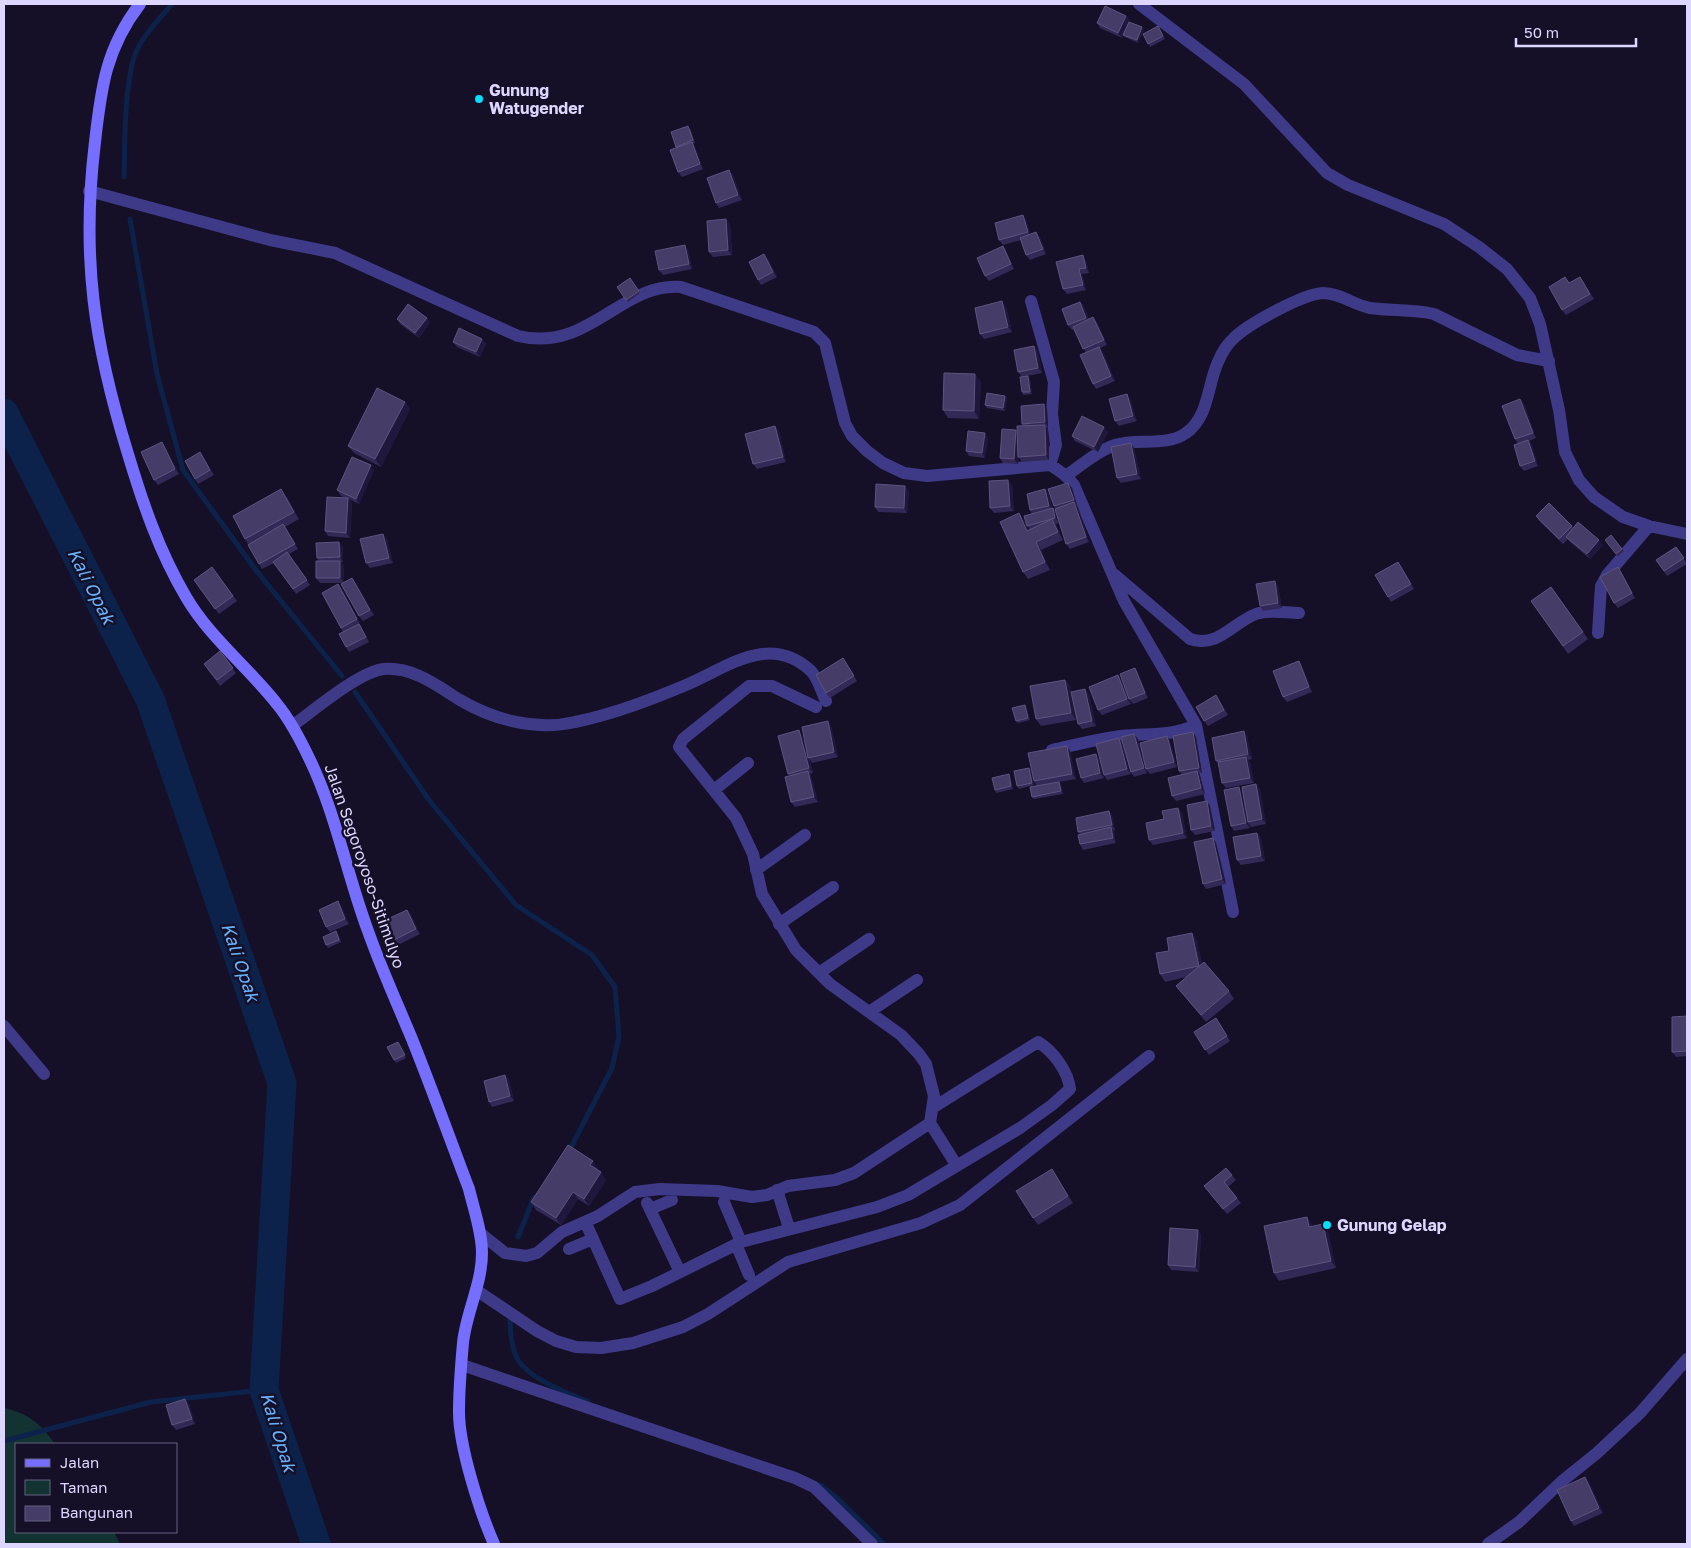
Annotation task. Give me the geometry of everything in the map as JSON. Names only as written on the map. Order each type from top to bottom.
[{"type":"main road","name":"Jalan Segoroyoso-Sitimulyo","points":[[140,4],[125,24],[107,65],[99,106],[89,191],[88,248],[102,364],[147,516],[158,544],[186,598],[205,627],[278,705],[292,726],[324,793],[368,934],[469,1190],[480,1233],[482,1255],[476,1290],[463,1340],[459,1414],[468,1462],[485,1523],[494,1544]]},
{"type":"street","points":[[1139,4],[1244,84],[1327,173],[1348,185],[1444,224],[1479,247],[1506,269],[1530,298],[1540,324],[1549,360],[1565,452],[1579,480],[1594,497],[1623,517],[1649,526],[1687,534]]},
{"type":"street","points":[[89,191],[270,240],[335,253],[518,336],[532,340],[553,339],[569,335],[648,292],[669,286],[680,286],[821,336],[825,343],[845,422],[852,436],[883,463],[904,473],[927,476],[1050,465],[1066,475],[1074,485],[1130,612],[1196,725],[1233,912]]},
{"type":"street","points":[[1066,475],[1115,445],[1172,438],[1185,434],[1203,412],[1217,364],[1224,349],[1235,336],[1288,305],[1312,295],[1331,294],[1370,308],[1420,311],[1434,314],[1517,356],[1549,360]]},
{"type":"street","points":[[1031,301],[1054,382],[1052,414],[1056,445],[1050,465]]},
{"type":"street","points":[[1598,633],[1601,586],[1607,575],[1649,526]]},
{"type":"street","points":[[1111,572],[1190,639],[1202,643],[1215,639],[1257,614],[1267,612],[1299,613]]},
{"type":"street","points":[[292,726],[360,678],[382,669],[401,669],[419,675],[462,701],[508,722],[537,725],[574,723],[646,702],[751,655],[776,653],[795,660],[812,672],[821,704],[772,686],[749,686],[683,739],[678,747],[736,818],[753,854],[762,894],[796,950],[819,972],[901,1036],[919,1054],[930,1077],[934,1096],[934,1107],[930,1123],[849,1176],[827,1182],[788,1186],[762,1197],[746,1198],[717,1191],[660,1189],[635,1192],[602,1214],[562,1232],[537,1252],[526,1256],[505,1253],[480,1233]]},
{"type":"street","points":[[1042,752],[1108,737],[1133,734],[1165,735],[1196,725]]},
{"type":"street","points":[[714,790],[748,763]]},
{"type":"street","points":[[756,870],[805,835]]},
{"type":"street","points":[[779,924],[833,888]]},
{"type":"street","points":[[819,972],[869,939]]},
{"type":"street","points":[[869,1012],[917,980]]},
{"type":"street","points":[[4,1026],[44,1074]]},
{"type":"street","points":[[569,1249],[590,1233],[620,1299],[739,1243],[789,1228],[877,1207],[908,1195],[981,1153],[1052,1105],[1070,1089],[1069,1080],[1049,1048],[1038,1042],[934,1107]]},
{"type":"street","points":[[476,1290],[537,1331],[556,1341],[576,1347],[601,1348],[633,1343],[683,1327],[708,1314],[788,1262],[921,1223],[960,1205],[1149,1056]]},
{"type":"street","points":[[930,1123],[957,1166]]},
{"type":"street","points":[[777,1190],[789,1228]]},
{"type":"street","points":[[672,1200],[649,1206],[680,1272]]},
{"type":"street","points":[[724,1202],[749,1275]]},
{"type":"street","points":[[1488,1544],[1519,1522],[1561,1482],[1597,1453],[1640,1413],[1687,1359]]},
{"type":"street","points":[[462,1366],[795,1478],[814,1487],[872,1544]]},
{"type":"green space","points":[[4,1408],[13,1410],[33,1420],[54,1443],[15,1443],[15,1533],[114,1533],[120,1544],[4,1544]]},
{"type":"building","points":[[1105,6],[1126,16],[1118,33],[1097,23]]},
{"type":"building","points":[[1129,22],[1142,27],[1137,40],[1123,35]]},
{"type":"building","points":[[1158,26],[1163,36],[1148,44],[1143,34]]},
{"type":"building","points":[[688,126],[693,140],[676,147],[671,132]]},
{"type":"building","points":[[692,142],[700,164],[678,172],[670,150]]},
{"type":"building","points":[[729,170],[738,195],[716,203],[707,178]]},
{"type":"building","points":[[1023,215],[1028,232],[999,240],[995,223]]},
{"type":"building","points":[[726,219],[728,250],[709,252],[707,221]]},
{"type":"building","points":[[1036,232],[1043,249],[1026,255],[1020,238]]},
{"type":"building","points":[[685,245],[689,264],[659,270],[655,251]]},
{"type":"building","points":[[1003,246],[1011,264],[985,276],[977,258]]},
{"type":"building","points":[[764,254],[773,272],[758,280],[749,262]]},
{"type":"building","points":[[1083,255],[1086,268],[1079,269],[1083,285],[1063,289],[1056,262]]},
{"type":"building","points":[[1565,277],[1569,283],[1580,277],[1590,294],[1562,310],[1549,287]]},
{"type":"building","points":[[630,278],[639,291],[626,300],[617,287]]},
{"type":"building","points":[[1002,301],[1008,327],[980,334],[975,308]]},
{"type":"building","points":[[1080,302],[1086,318],[1068,325],[1062,309]]},
{"type":"building","points":[[408,304],[427,318],[415,333],[397,319]]},
{"type":"building","points":[[1093,317],[1104,340],[1083,349],[1073,327]]},
{"type":"building","points":[[459,328],[482,339],[476,352],[453,342]]},
{"type":"building","points":[[1034,346],[1038,368],[1018,372],[1014,350]]},
{"type":"building","points":[[1099,347],[1111,376],[1093,384],[1080,355]]},
{"type":"building","points":[[944,373],[975,374],[974,411],[943,410]]},
{"type":"building","points":[[1028,376],[1030,392],[1022,392],[1020,377]]},
{"type":"building","points":[[377,388],[405,402],[375,459],[348,446]]},
{"type":"building","points":[[987,393],[1005,396],[1003,408],[985,405]]},
{"type":"building","points":[[1127,394],[1133,416],[1115,421],[1109,399]]},
{"type":"building","points":[[1520,399],[1533,433],[1515,439],[1502,406]]},
{"type":"building","points":[[1044,404],[1045,422],[1022,424],[1021,406]]},
{"type":"building","points":[[1082,416],[1104,427],[1094,447],[1072,436]]},
{"type":"building","points":[[1045,425],[1046,455],[1018,457],[1017,426]]},
{"type":"building","points":[[775,426],[783,457],[753,464],[745,434]]},
{"type":"building","points":[[1002,429],[1016,430],[1014,459],[1000,458]]},
{"type":"building","points":[[968,431],[985,433],[982,453],[966,451]]},
{"type":"building","points":[[1528,440],[1535,461],[1520,466],[1514,445]]},
{"type":"building","points":[[162,442],[175,469],[154,480],[141,452]]},
{"type":"building","points":[[1131,443],[1137,474],[1117,478],[1111,447]]},
{"type":"building","points":[[200,452],[210,470],[195,479],[185,461]]},
{"type":"building","points":[[352,457],[371,465],[356,499],[337,490]]},
{"type":"building","points":[[1008,480],[1010,506],[990,508],[989,481]]},
{"type":"building","points":[[1068,483],[1074,500],[1054,506],[1048,489]]},
{"type":"building","points":[[876,484],[905,486],[904,508],[875,507]]},
{"type":"building","points":[[281,489],[294,512],[245,539],[233,516]]},
{"type":"building","points":[[1045,489],[1049,506],[1030,510],[1027,494]]},
{"type":"building","points":[[327,497],[348,498],[346,533],[325,531]]},
{"type":"building","points":[[1074,502],[1086,537],[1066,544],[1055,509]]},
{"type":"building","points":[[1549,503],[1572,526],[1559,539],[1536,516]]},
{"type":"building","points":[[1053,508],[1055,518],[1027,526],[1024,516]]},
{"type":"building","points":[[1019,513],[1027,531],[1052,519],[1058,532],[1036,542],[1045,562],[1023,572],[1000,522]]},
{"type":"building","points":[[1578,522],[1599,540],[1587,554],[1566,537]]},
{"type":"building","points":[[283,524],[295,544],[259,564],[248,545]]},
{"type":"building","points":[[383,534],[389,558],[366,563],[360,539]]},
{"type":"building","points":[[1611,535],[1622,549],[1616,554],[1605,540]]},
{"type":"building","points":[[339,542],[340,557],[317,558],[316,543]]},
{"type":"building","points":[[1676,547],[1684,558],[1664,571],[1656,560]]},
{"type":"building","points":[[287,552],[307,580],[293,589],[273,562]]},
{"type":"building","points":[[316,561],[340,561],[340,578],[316,578]]},
{"type":"building","points":[[1398,562],[1411,584],[1388,597],[1375,575]]},
{"type":"building","points":[[212,567],[233,596],[215,609],[194,580]]},
{"type":"building","points":[[1618,567],[1632,593],[1614,603],[1600,577]]},
{"type":"building","points":[[352,578],[370,610],[359,616],[341,584]]},
{"type":"building","points":[[1275,581],[1278,603],[1260,606],[1256,584]]},
{"type":"building","points":[[338,584],[357,619],[341,628],[322,593]]},
{"type":"building","points":[[1551,587],[1583,632],[1563,646],[1531,601]]},
{"type":"building","points":[[359,624],[366,637],[346,647],[339,634]]},
{"type":"building","points":[[220,651],[233,668],[217,680],[204,664]]},
{"type":"building","points":[[843,658],[854,676],[826,693],[816,675]]},
{"type":"building","points":[[1299,661],[1309,687],[1283,697],[1273,671]]},
{"type":"building","points":[[1135,668],[1145,693],[1129,699],[1120,674]]},
{"type":"building","points":[[1118,675],[1127,699],[1098,710],[1089,687]]},
{"type":"building","points":[[1065,680],[1071,713],[1036,719],[1030,686]]},
{"type":"building","points":[[1085,689],[1092,721],[1078,724],[1071,692]]},
{"type":"building","points":[[1216,695],[1224,710],[1204,721],[1196,707]]},
{"type":"building","points":[[1025,705],[1028,718],[1016,721],[1012,708]]},
{"type":"building","points":[[828,721],[834,752],[808,758],[802,727]]},
{"type":"building","points":[[799,730],[809,768],[788,774],[778,736]]},
{"type":"building","points":[[1244,731],[1248,754],[1216,761],[1212,738]]},
{"type":"building","points":[[1193,732],[1199,768],[1179,771],[1173,736]]},
{"type":"building","points":[[1134,734],[1144,768],[1131,772],[1121,737]]},
{"type":"building","points":[[1167,736],[1174,762],[1146,769],[1140,743]]},
{"type":"building","points":[[1119,738],[1127,769],[1104,775],[1096,744]]},
{"type":"building","points":[[1067,746],[1072,774],[1034,781],[1028,753]]},
{"type":"building","points":[[1096,754],[1100,773],[1081,778],[1076,759]]},
{"type":"building","points":[[1246,757],[1250,778],[1222,783],[1218,762]]},
{"type":"building","points":[[1029,768],[1032,783],[1017,786],[1014,771]]},
{"type":"building","points":[[808,771],[814,797],[791,802],[785,777]]},
{"type":"building","points":[[1197,771],[1201,788],[1172,796],[1168,778]]},
{"type":"building","points":[[1009,774],[1011,786],[995,790],[992,778]]},
{"type":"building","points":[[1059,782],[1061,791],[1032,797],[1030,787]]},
{"type":"building","points":[[1256,784],[1262,819],[1248,822],[1242,787]]},
{"type":"building","points":[[1239,787],[1246,823],[1231,826],[1224,790]]},
{"type":"building","points":[[1207,801],[1211,826],[1191,830],[1187,805]]},
{"type":"building","points":[[1178,808],[1183,833],[1149,840],[1146,823],[1164,819],[1162,811]]},
{"type":"building","points":[[1109,811],[1112,825],[1078,832],[1076,818]]},
{"type":"building","points":[[1111,827],[1113,838],[1080,844],[1078,835]]},
{"type":"building","points":[[1257,833],[1261,856],[1237,860],[1233,837]]},
{"type":"building","points":[[1213,838],[1222,879],[1203,884],[1194,842]]},
{"type":"building","points":[[338,901],[345,919],[326,927],[319,910]]},
{"type":"building","points":[[407,910],[416,929],[394,940],[390,932],[383,936],[377,924]]},
{"type":"building","points":[[336,931],[339,940],[326,945],[323,937]]},
{"type":"building","points":[[1192,933],[1199,966],[1160,974],[1156,953],[1169,951],[1167,938]]},
{"type":"building","points":[[1204,962],[1229,991],[1201,1015],[1176,986]]},
{"type":"building","points":[[1687,1016],[1687,1051],[1672,1052],[1672,1017]]},
{"type":"building","points":[[1216,1018],[1227,1036],[1205,1050],[1194,1032]]},
{"type":"building","points":[[398,1042],[405,1055],[394,1060],[387,1047]]},
{"type":"building","points":[[505,1075],[510,1096],[489,1102],[484,1081]]},
{"type":"building","points":[[568,1145],[593,1161],[590,1165],[601,1172],[584,1199],[573,1192],[556,1218],[531,1202]]},
{"type":"building","points":[[1226,1168],[1232,1175],[1224,1182],[1237,1198],[1223,1209],[1204,1186]]},
{"type":"building","points":[[1052,1169],[1068,1196],[1033,1218],[1016,1191]]},
{"type":"building","points":[[1307,1217],[1309,1227],[1323,1224],[1331,1261],[1274,1273],[1264,1226]]},
{"type":"building","points":[[1170,1228],[1198,1230],[1195,1267],[1168,1265]]},
{"type":"building","points":[[185,1399],[192,1419],[172,1425],[166,1405]]},
{"type":"building","points":[[1585,1477],[1599,1508],[1571,1521],[1557,1490]]},
{"type":"waterway","points":[[124,177],[128,85],[134,57],[145,36],[172,4]]},
{"type":"waterway","points":[[130,219],[157,374],[183,470],[255,569],[342,676]]},
{"type":"waterway","name":"Kali Opak","points":[[4,413],[150,699],[282,1083],[264,1390],[316,1544]]},
{"type":"waterway","points":[[355,692],[429,800],[516,905],[592,955],[615,987],[619,1037],[612,1068],[568,1153]]},
{"type":"waterway","points":[[518,1237],[534,1197]]},
{"type":"waterway","points":[[510,1318],[514,1350],[518,1360],[524,1367],[550,1385],[587,1401]]},
{"type":"waterway","points":[[4,1441],[151,1402],[264,1390]]},
{"type":"waterway","points":[[820,1485],[836,1497],[884,1544]]},
{"type":"place","name":"Gunung Watugender","points":[[479,99]]},
{"type":"place","name":"Gunung Gelap","points":[[1327,1225]]}]
